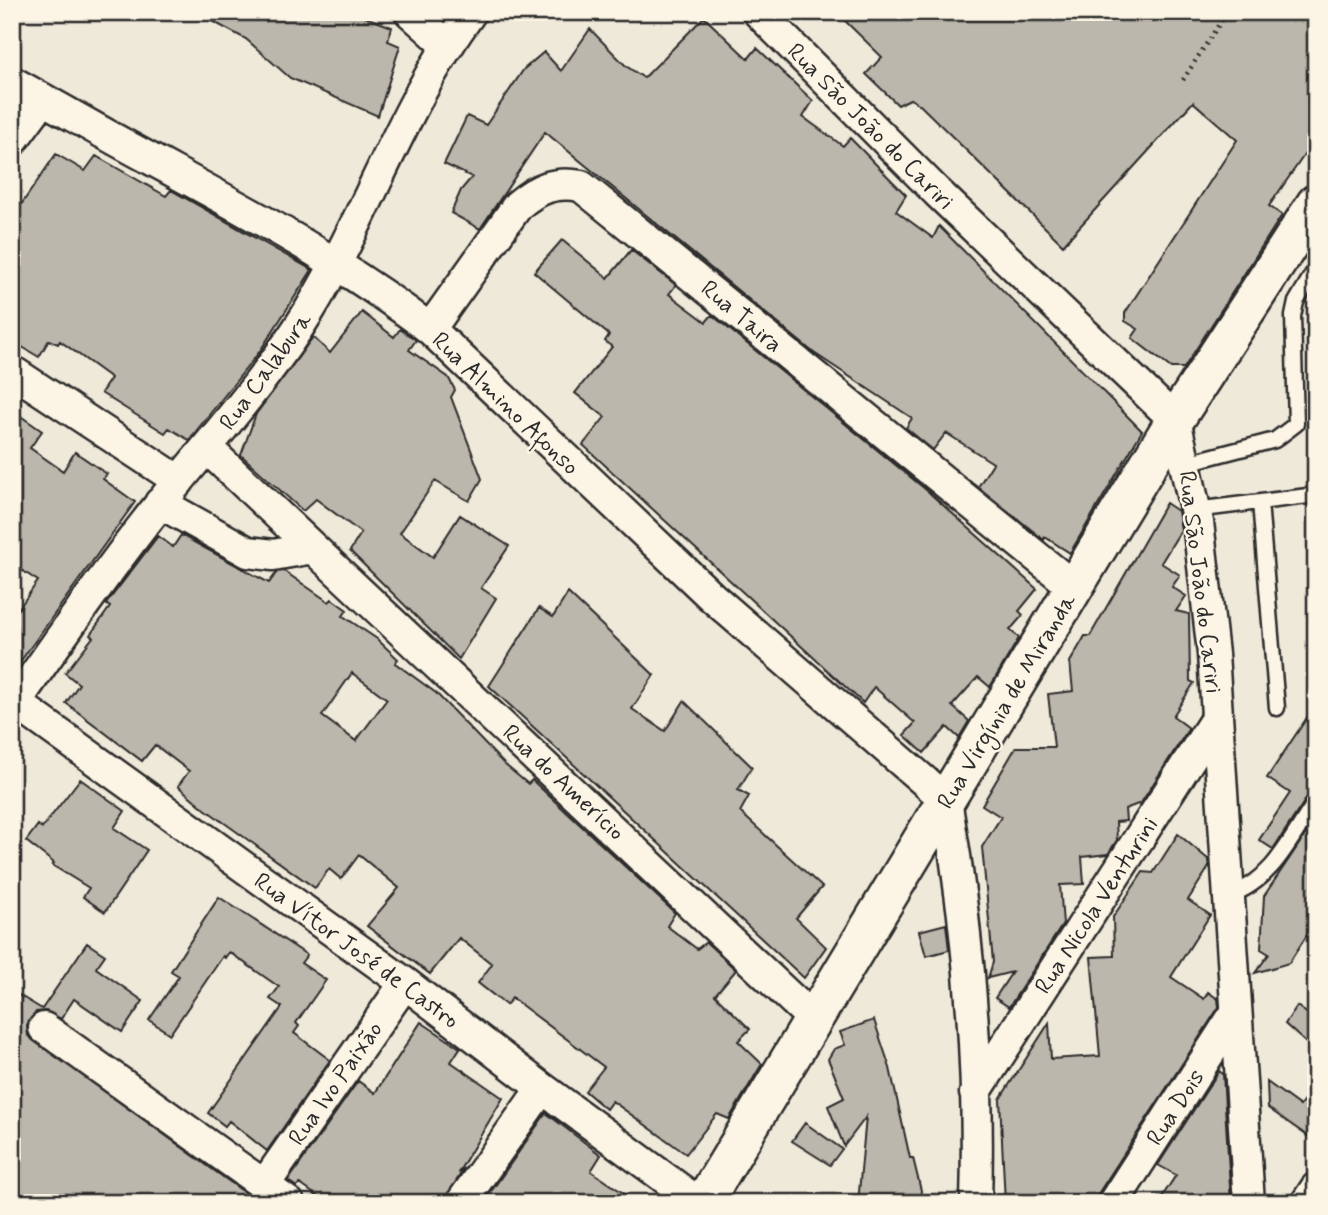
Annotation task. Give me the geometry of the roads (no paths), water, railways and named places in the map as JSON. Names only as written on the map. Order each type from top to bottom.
[{"type":"street","points":[[410,12],[447,45]]},
{"type":"street","name":"Rua Calabura","points":[[14,701],[170,492],[208,449],[307,313],[337,262],[391,145],[447,45],[471,12]]},
{"type":"street","name":"Rua São João do Cariri","points":[[758,12],[946,201],[1175,420],[1195,510],[1213,654],[1248,1203]]},
{"type":"street","name":"Rua Almino Afonso","points":[[12,82],[337,262],[430,329],[712,597],[946,800]]},
{"type":"street","points":[[12,141],[43,99]]},
{"type":"street","name":"Rua Taira","points":[[430,329],[518,205],[535,191],[548,185],[566,183],[582,186],[1075,588]]},
{"type":"street","name":"Rua Virgínia de Miranda","points":[[701,1203],[1175,420],[1316,203]]},
{"type":"street","points":[[12,371],[248,552],[273,555],[313,548]]},
{"type":"street","name":"Rua do Amerício","points":[[208,449],[813,1019]]},
{"type":"street","name":"Rua Vítor José de Castro","points":[[14,701],[405,983],[542,1088],[701,1203]]},
{"type":"street","name":"Rua Nicola Venturini","points":[[975,1093],[1217,717]]},
{"type":"street","points":[[946,800],[964,925],[975,1093],[976,1203]]},
{"type":"street","name":"Rua Ivo Paixão","points":[[265,1184],[405,983]]},
{"type":"street","name":"Rua Dois","points":[[1113,1203],[1236,1012]]},
{"type":"street","points":[[44,1028],[289,1203]]},
{"type":"street","points":[[461,1203],[542,1088]]},
{"type":"street","points":[[1306,1203],[1316,1188]]},
{"type":"lane","points":[[1186,463],[1275,440],[1296,424],[1293,316],[1297,302],[1316,268]]},
{"type":"lane","points":[[1195,510],[1316,495]]},
{"type":"lane","points":[[1260,502],[1278,708]]},
{"type":"lane","points":[[1230,895],[1249,888],[1267,873],[1316,801]]}]
